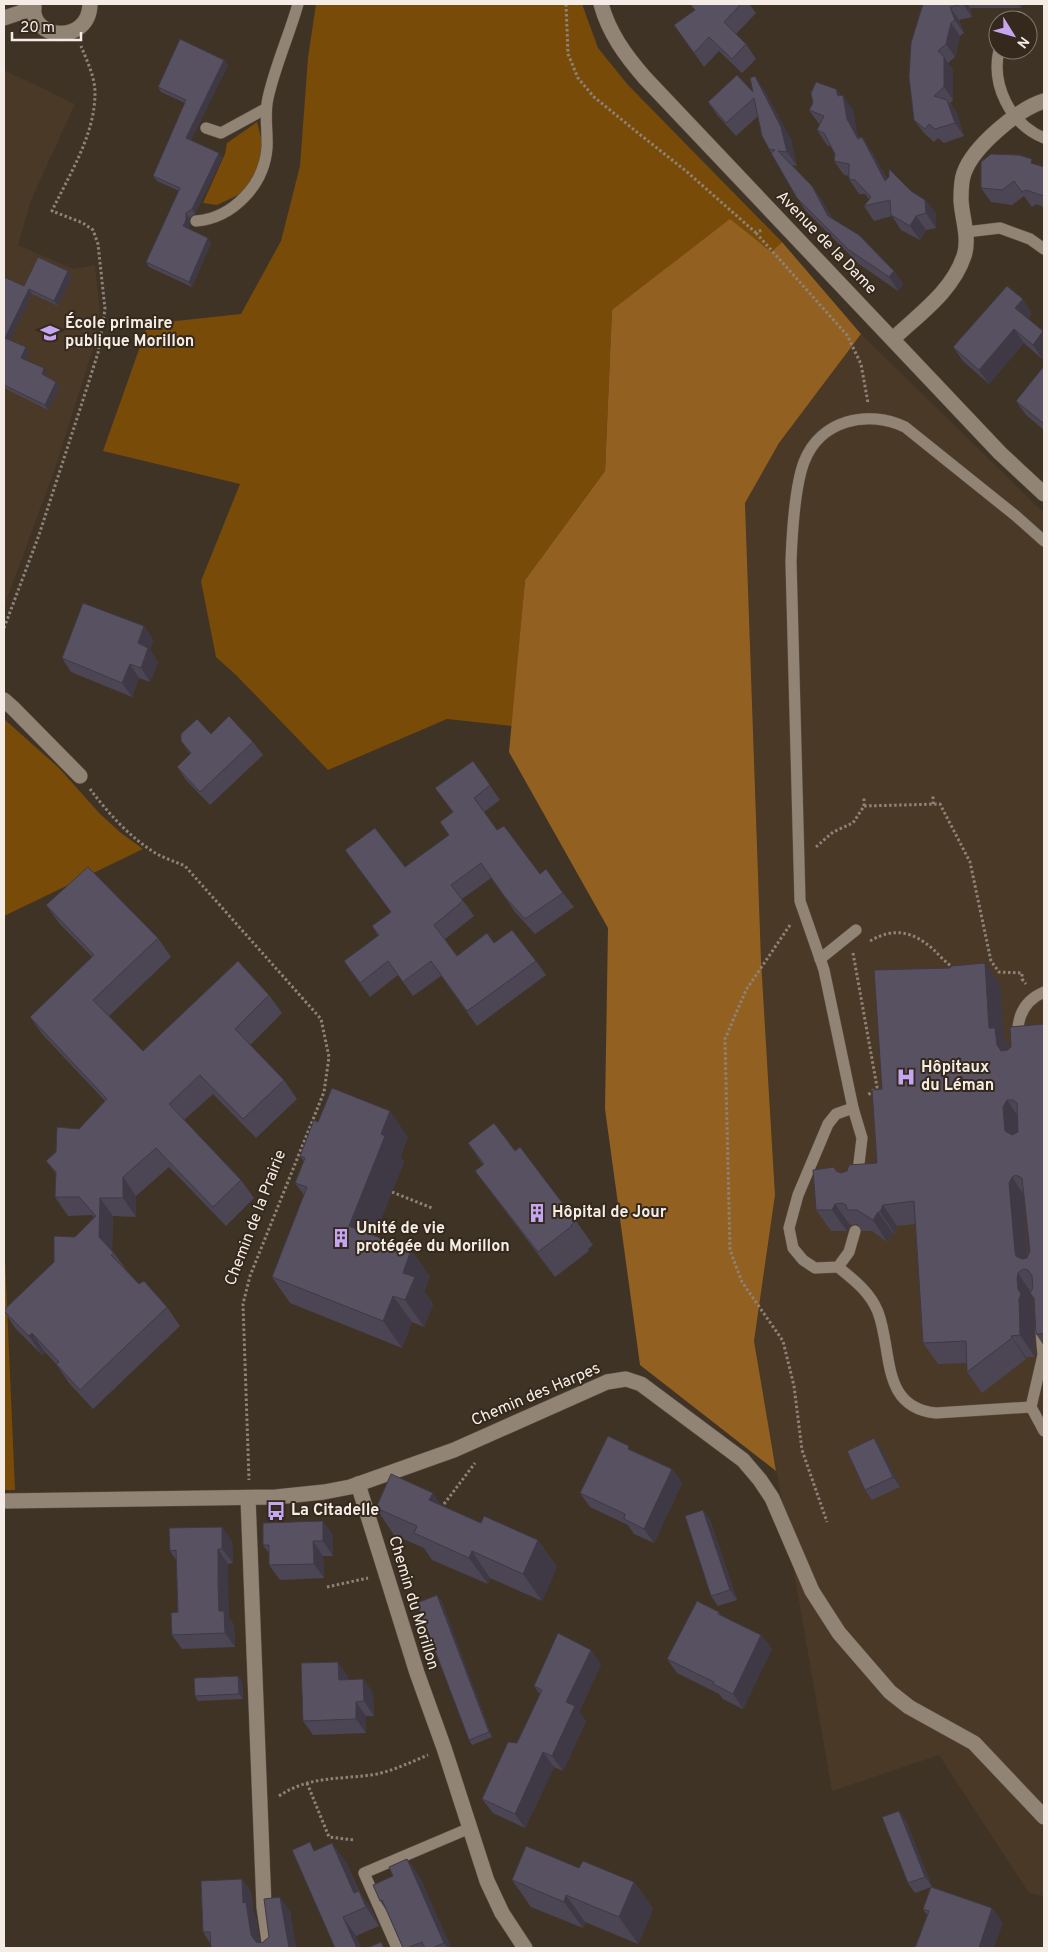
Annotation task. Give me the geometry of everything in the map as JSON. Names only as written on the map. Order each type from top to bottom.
[{"type":"street","points":[[4,18],[34,6],[40,24],[54,33],[65,34],[75,31],[83,25],[88,16],[90,4]]},
{"type":"street","name":"Avenue de la Dame","points":[[601,4],[610,30],[634,66],[1000,452],[1044,494]]},
{"type":"street","points":[[893,339],[941,294],[954,279],[965,255],[966,232],[961,201],[964,174],[980,147],[1015,117],[1044,102]]},
{"type":"street","points":[[4,700],[80,776]]},
{"type":"street","name":"Chemin des Harpes","points":[[358,1484],[467,1445],[607,1382],[626,1379],[641,1384],[743,1460],[760,1480],[772,1498],[812,1591],[840,1633],[890,1692],[908,1707],[974,1743],[1044,1817]]},
{"type":"street","points":[[4,1501],[249,1492],[298,1496],[358,1484]]},
{"type":"street","name":"Chemin du Morillon","points":[[358,1484],[416,1673],[444,1748],[494,1898],[525,1948]]},
{"type":"street","points":[[249,1492],[264,1907],[270,1948]]},
{"type":"lane","points":[[196,221],[209,220],[240,202],[259,179],[265,163],[267,146],[265,109],[273,74],[298,4]]},
{"type":"lane","points":[[998,60],[996,72],[1002,97],[1015,117],[1044,138]]},
{"type":"lane","points":[[206,128],[221,133],[265,109]]},
{"type":"lane","points":[[966,232],[1000,228],[1030,240],[1044,249]]},
{"type":"lane","points":[[856,1187],[862,1138],[853,1108],[824,970],[800,901],[791,561],[792,535],[804,461],[824,434],[843,423],[871,418],[888,420],[905,427],[1016,516],[1044,541]]},
{"type":"lane","points":[[820,959],[856,930]]},
{"type":"lane","points":[[1019,1055],[1018,1022],[1027,1004],[1040,994]]},
{"type":"lane","points":[[853,1108],[836,1114],[828,1124],[798,1195],[789,1228],[793,1248],[803,1260],[815,1268],[838,1267],[858,1282],[872,1300],[881,1323],[895,1386],[908,1403],[927,1412],[936,1413],[1031,1407]]},
{"type":"lane","points":[[838,1267],[849,1252],[855,1231]]},
{"type":"lane","points":[[1041,1320],[1043,1355],[1031,1407],[1044,1431]]},
{"type":"lane","points":[[398,1948],[364,1872],[470,1828]]},
{"type":"path","points":[[566,4],[568,54],[578,78],[594,97],[686,171],[755,232],[847,335],[862,364],[871,418]]},
{"type":"path","points":[[4,628],[39,535],[98,353],[104,309],[98,244],[93,230],[83,223],[52,211],[82,148],[92,116],[95,93],[91,72],[75,31]]},
{"type":"path","points":[[755,232],[786,226]]},
{"type":"path","name":"Chemin de la Prairie","points":[[80,776],[112,814],[136,838],[159,854],[185,866],[321,1019],[329,1057],[324,1092],[246,1289],[243,1318],[249,1492]]},
{"type":"path","points":[[933,796],[933,804]]},
{"type":"path","points":[[798,862],[833,832],[853,823],[864,806],[864,797]]},
{"type":"path","points":[[864,806],[940,804],[970,862],[991,961],[999,972]]},
{"type":"path","points":[[800,901],[788,928],[746,990],[725,1039],[730,1250],[742,1282],[783,1341],[794,1386],[802,1450],[827,1522]]},
{"type":"path","points":[[868,943],[882,934],[900,932],[920,938],[950,965],[956,968]]},
{"type":"path","points":[[853,951],[877,1087],[853,1108]]},
{"type":"path","points":[[991,972],[1022,973],[1022,980],[1040,994]]},
{"type":"path","points":[[392,1192],[432,1208]]},
{"type":"path","points":[[437,1513],[476,1463]]},
{"type":"path","points":[[327,1587],[386,1574]]},
{"type":"path","points":[[260,1809],[282,1794],[307,1783],[334,1777],[363,1776],[386,1771],[444,1748]]},
{"type":"path","points":[[307,1783],[329,1837],[354,1840]]},
{"type":"shaded area","points":[[316,4],[582,4],[598,48],[628,85],[782,242],[771,252],[612,310],[605,471],[525,580],[512,726],[447,719],[328,770],[236,675],[216,657],[201,581],[240,484],[103,451],[148,324],[241,314],[281,241],[300,166],[308,58]]},
{"type":"shaded area","name":"École primaire publique Morillon","points":[[4,70],[75,104],[31,200],[18,245],[73,269],[95,265],[100,315],[92,352],[54,471],[4,607]]},
{"type":"shaded area","points":[[257,122],[263,145],[259,166],[242,193],[217,205],[203,203],[225,154],[227,143]]},
{"type":"shaded area","points":[[730,219],[771,252],[782,242],[861,334],[779,443],[745,503],[761,960],[775,1195],[754,1341],[776,1471],[640,1365],[605,1109],[608,928],[509,752],[525,580],[605,471],[612,310]]},
{"type":"shaded area","name":"Hôpitaux du Léman","points":[[861,334],[1044,513],[1044,1896],[1029,1893],[939,1755],[832,1791],[754,1341],[775,1195],[761,960],[745,503],[779,443]]},
{"type":"shaded area","points":[[4,719],[59,768],[100,814],[143,849],[4,916]]},
{"type":"shaded area","points":[[4,1238],[15,1490],[4,1490]]},
{"type":"building","points":[[690,4],[741,4],[724,22],[746,44],[732,59],[709,37],[694,53],[674,25],[695,10]]},
{"type":"building","points":[[923,4],[962,4],[950,7],[955,20],[951,23],[946,44],[938,51],[944,57],[944,87],[934,96],[947,100],[955,123],[935,129],[929,124],[925,129],[914,120],[909,77],[911,43]]},
{"type":"building","points":[[180,39],[224,60],[186,138],[219,153],[192,209],[186,213],[186,220],[183,226],[208,238],[189,282],[146,262],[180,188],[153,176],[186,100],[158,87]]},
{"type":"building","points":[[737,75],[753,92],[750,78],[755,76],[781,127],[787,152],[778,151],[812,186],[828,216],[859,235],[894,271],[889,277],[849,250],[797,198],[771,153],[775,150],[769,149],[762,136],[754,98],[726,123],[708,102]]},
{"type":"building","points":[[816,82],[836,89],[838,96],[843,95],[847,119],[858,139],[862,137],[885,181],[889,177],[889,169],[911,191],[925,200],[926,213],[916,216],[910,226],[891,215],[890,200],[864,206],[871,197],[855,180],[849,179],[849,164],[834,161],[835,154],[824,133],[817,130],[824,116],[809,110],[813,103],[811,93]]},
{"type":"building","points":[[991,154],[1019,155],[1032,159],[1031,163],[1044,167],[1044,196],[1026,190],[1022,192],[1014,181],[1002,190],[981,188],[981,162]]},
{"type":"building","points":[[38,257],[68,271],[54,301],[29,289],[5,338],[26,347],[21,358],[44,368],[42,374],[56,382],[45,405],[4,385],[4,277],[24,286]]},
{"type":"building","points":[[1007,286],[1023,299],[1015,308],[1043,331],[1033,345],[1014,329],[979,370],[953,347]]},
{"type":"building","points":[[1044,366],[1044,424],[1016,401]]},
{"type":"building","points":[[83,603],[144,626],[138,643],[148,648],[141,668],[130,664],[122,683],[62,658]]},
{"type":"building","points":[[229,716],[253,742],[200,792],[177,767],[191,753],[181,741],[181,734],[197,719],[211,734]]},
{"type":"building","points":[[473,761],[490,785],[474,798],[497,830],[504,826],[540,874],[546,869],[563,893],[525,919],[505,897],[481,863],[451,885],[463,901],[434,925],[457,956],[487,933],[494,943],[512,930],[536,961],[467,1011],[431,961],[403,982],[388,961],[360,983],[344,961],[379,935],[372,926],[391,912],[345,850],[375,828],[405,867],[449,835],[440,822],[453,812],[435,788]]},
{"type":"building","points":[[88,867],[158,938],[93,1000],[143,1051],[238,961],[269,995],[235,1029],[284,1080],[243,1119],[200,1075],[169,1104],[241,1180],[213,1207],[156,1148],[123,1177],[123,1198],[100,1198],[99,1237],[114,1253],[111,1255],[139,1284],[144,1281],[167,1307],[80,1390],[56,1364],[59,1362],[32,1333],[29,1336],[4,1310],[54,1262],[54,1236],[75,1237],[96,1216],[79,1197],[55,1197],[56,1172],[46,1161],[56,1152],[57,1127],[79,1129],[107,1099],[30,1017],[94,955],[46,905]]},
{"type":"building","points":[[985,963],[989,1028],[995,1028],[997,1045],[1001,1051],[1008,1050],[1011,1047],[1010,1027],[1044,1024],[1044,1334],[1036,1334],[1034,1298],[1030,1293],[1033,1288],[1032,1276],[1028,1270],[1023,1269],[1018,1273],[1017,1278],[1018,1289],[1021,1294],[1019,1299],[1020,1335],[1011,1336],[1012,1338],[967,1372],[966,1341],[923,1343],[914,1201],[883,1205],[873,1220],[857,1210],[847,1210],[846,1205],[842,1203],[835,1204],[832,1210],[816,1210],[813,1170],[834,1167],[836,1171],[841,1173],[847,1171],[849,1165],[877,1163],[872,1090],[882,1089],[874,970],[950,968],[952,966]],"holes":[[[1007,1100],[1013,1100],[1017,1103],[1018,1132],[1012,1135],[1005,1131],[1003,1107]],[[1016,1175],[1022,1178],[1030,1251],[1027,1258],[1022,1259],[1016,1256],[1015,1252],[1009,1183],[1012,1177]]]},
{"type":"building","name":"Unité de vie protégée du Morillon","points":[[332,1088],[390,1111],[381,1134],[385,1136],[349,1226],[411,1250],[403,1273],[415,1277],[405,1300],[393,1296],[383,1321],[272,1277],[307,1187],[295,1183],[305,1158],[300,1156],[314,1120],[318,1122]]},
{"type":"building","name":"Hôpital de Jour","points":[[494,1123],[515,1151],[520,1147],[576,1221],[538,1252],[475,1171],[484,1164],[468,1143]]},
{"type":"building","points":[[608,1436],[629,1446],[628,1449],[672,1469],[644,1529],[624,1519],[625,1514],[580,1493]]},
{"type":"building","points":[[874,1438],[893,1477],[865,1490],[847,1451]]},
{"type":"building","points":[[391,1474],[433,1493],[429,1500],[481,1523],[484,1516],[538,1540],[523,1574],[472,1551],[469,1558],[414,1533],[417,1526],[376,1508]]},
{"type":"building","points":[[703,1510],[730,1590],[711,1596],[685,1516]]},
{"type":"building","points":[[323,1521],[323,1541],[313,1541],[314,1564],[269,1565],[269,1545],[263,1545],[263,1523]]},
{"type":"building","points":[[222,1527],[222,1549],[218,1549],[218,1585],[219,1611],[224,1611],[225,1633],[172,1635],[171,1613],[178,1612],[176,1550],[170,1551],[169,1528]]},
{"type":"building","points":[[437,1595],[489,1732],[469,1740],[417,1603]]},
{"type":"building","points":[[697,1601],[719,1612],[718,1614],[761,1635],[733,1694],[713,1684],[714,1682],[667,1659]]},
{"type":"building","points":[[558,1633],[591,1650],[566,1702],[575,1706],[552,1756],[543,1752],[515,1814],[482,1799],[508,1742],[517,1743],[542,1690],[534,1686]]},
{"type":"building","points":[[338,1662],[339,1680],[363,1679],[364,1701],[356,1702],[356,1719],[303,1721],[301,1663]]},
{"type":"building","points":[[238,1676],[239,1694],[195,1696],[194,1678]]},
{"type":"building","points":[[899,1811],[925,1877],[908,1883],[882,1817]]},
{"type":"building","points":[[310,1842],[314,1851],[332,1843],[354,1893],[359,1891],[366,1907],[343,1917],[357,1948],[335,1948],[292,1850]]},
{"type":"building","points":[[526,1846],[579,1868],[583,1861],[634,1882],[619,1917],[566,1895],[564,1902],[512,1880]]},
{"type":"building","points":[[407,1859],[444,1943],[432,1948],[425,1948],[422,1942],[403,1948],[382,1900],[380,1901],[373,1885],[393,1876],[389,1867]]},
{"type":"building","points":[[242,1879],[243,1903],[246,1902],[251,1935],[256,1942],[262,1943],[269,1937],[264,1899],[280,1897],[289,1948],[211,1948],[210,1932],[203,1932],[201,1881]]},
{"type":"building","points":[[931,1887],[992,1908],[979,1948],[915,1948],[929,1911],[923,1909]]},
{"type":"building","points":[[381,1942],[384,1948],[367,1948]]},
{"type":"place","name":"École primaire publique Morillon","points":[[50,333]]},
{"type":"place","name":"Hôpitaux du Léman","points":[[906,1077]]},
{"type":"place","name":"Hôpital de Jour","points":[[537,1213]]},
{"type":"place","name":"Unité de vie protégée du Morillon","points":[[341,1238]]},
{"type":"place","name":"La Citadelle","points":[[276,1511]]}]
